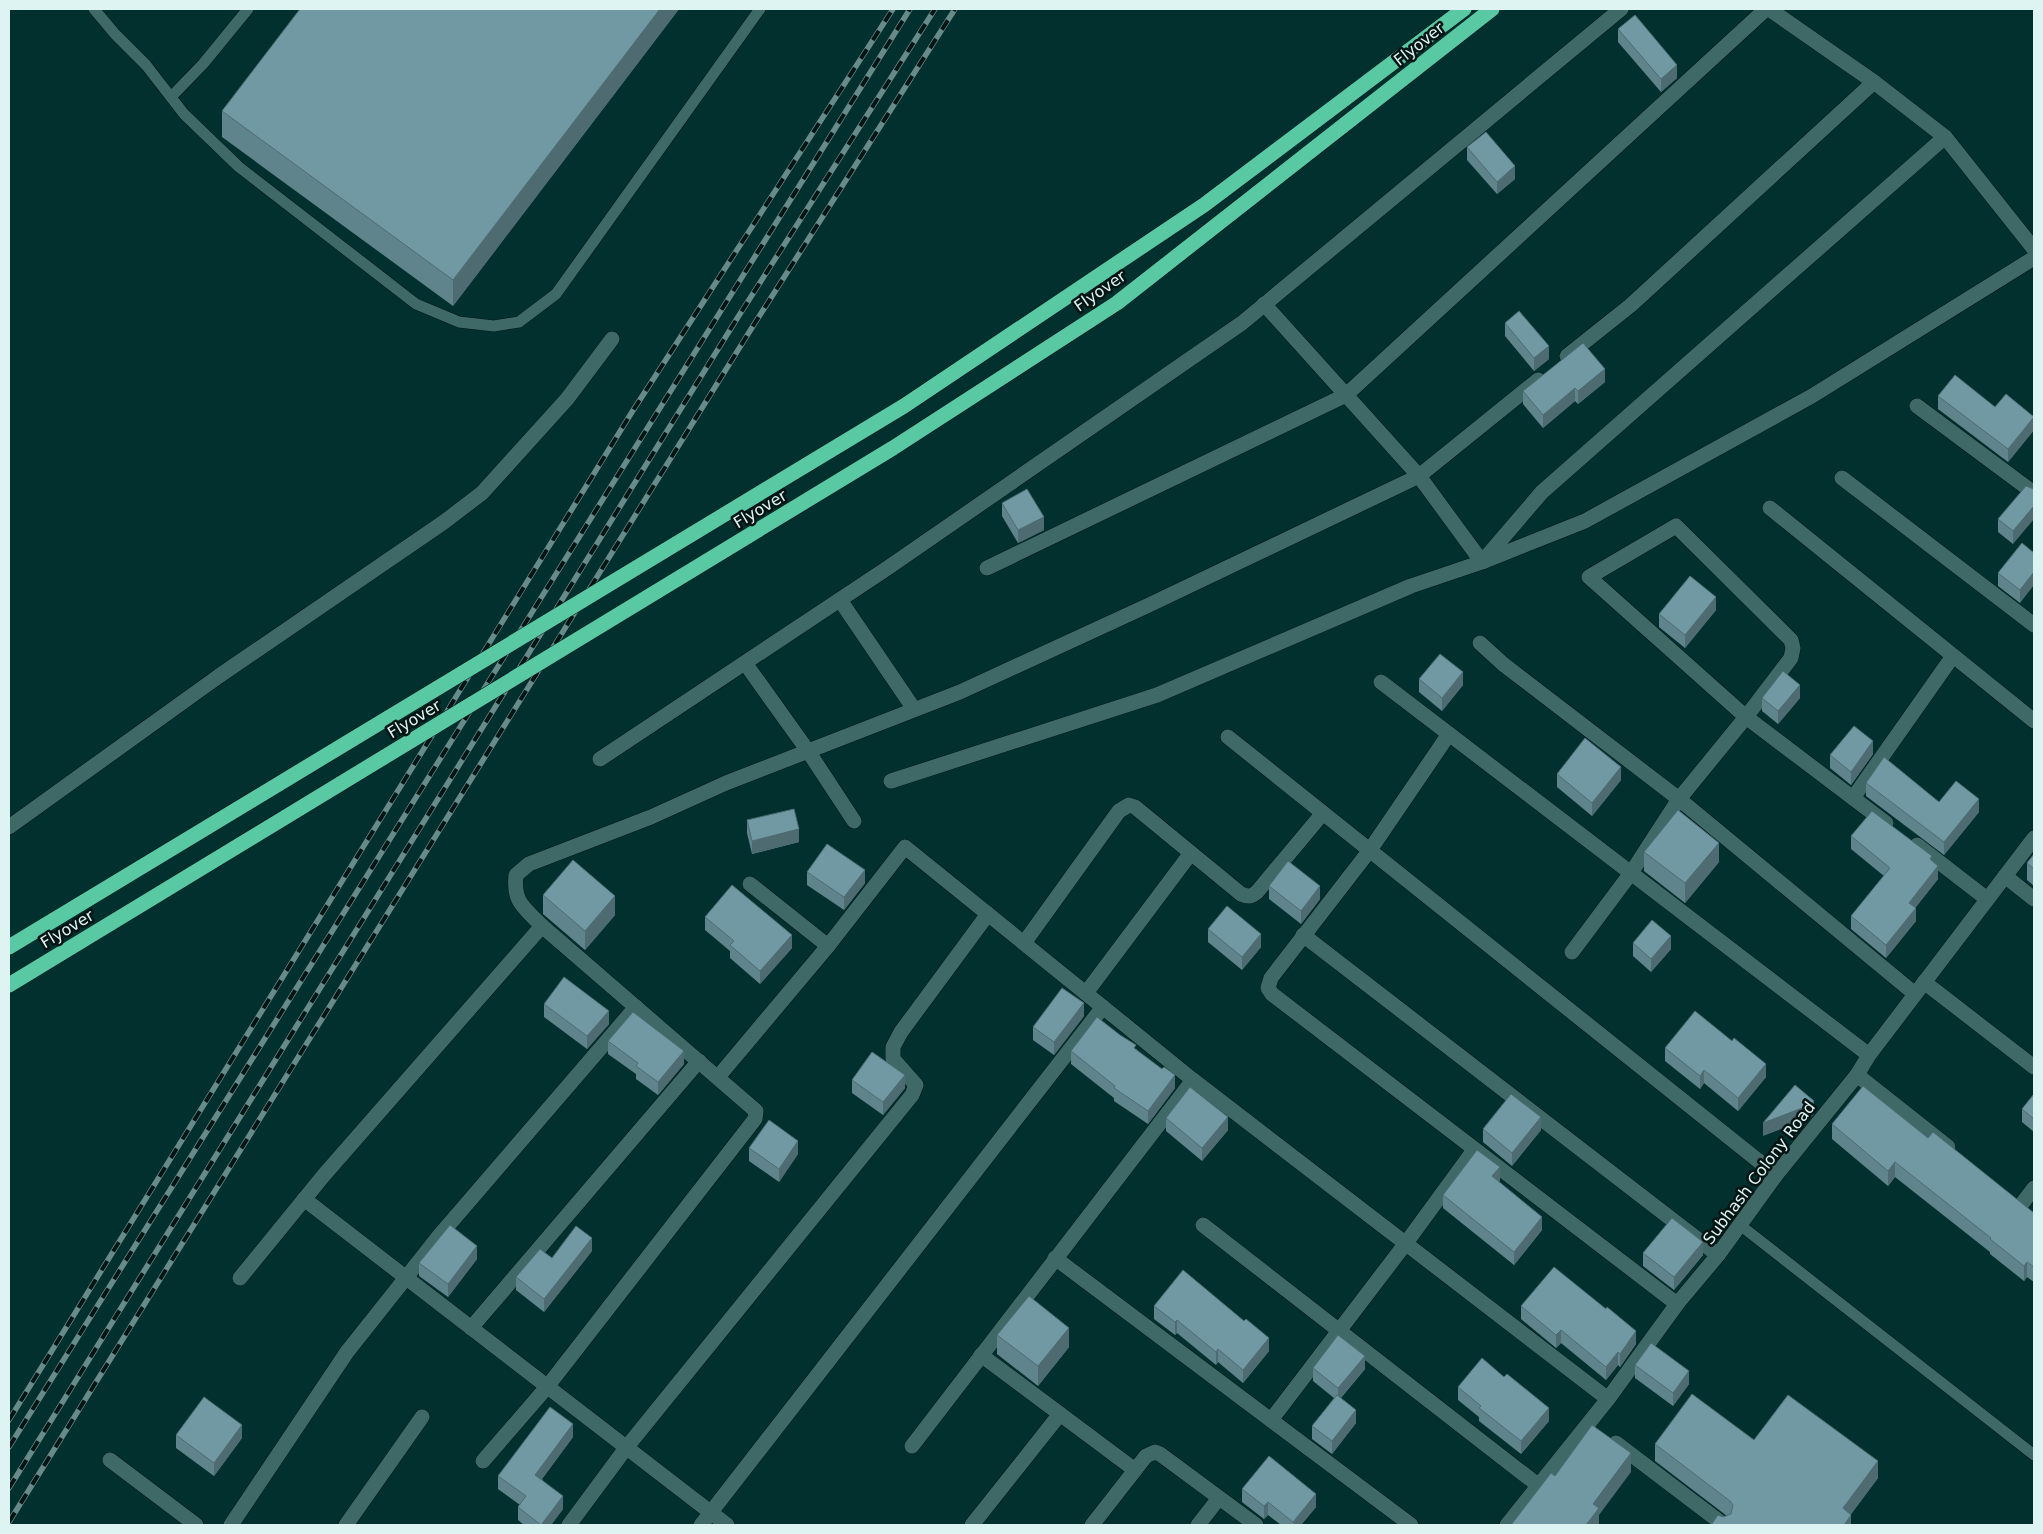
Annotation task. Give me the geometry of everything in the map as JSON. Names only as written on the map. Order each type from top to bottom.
[{"type":"highway","name":"Flyover","points":[[9,947],[904,406],[1204,205],[1464,9]]},
{"type":"highway","name":"Flyover","points":[[9,985],[893,448],[1117,303],[1492,9]]},
{"type":"street","points":[[600,759],[840,600],[1242,323],[1621,9]]},
{"type":"street","points":[[987,568],[1346,395],[1767,9],[1874,82],[1945,137],[2034,249]]},
{"type":"street","points":[[483,1461],[547,1386],[756,1119],[756,1111],[542,926],[518,901],[514,890],[516,875],[529,864],[651,817],[726,783],[960,692],[1150,605],[1419,476],[1631,305],[1874,82]]},
{"type":"street","points":[[1482,562],[1542,492],[1945,137]]},
{"type":"street","points":[[891,781],[1157,695],[1411,586],[1482,562],[1594,517],[1812,396],[2034,258]]},
{"type":"street","points":[[1264,304],[1419,476],[1482,562]]},
{"type":"street","points":[[9,827],[219,676],[444,522],[482,493],[567,399],[612,339]]},
{"type":"street","points":[[1917,406],[2034,494]]},
{"type":"street","points":[[1842,478],[2034,625]]},
{"type":"street","points":[[1770,508],[2034,721]]},
{"type":"street","points":[[1572,952],[1631,873],[1679,799],[1746,717],[1791,658],[1793,648],[1791,640],[1676,526],[1589,577],[1746,717],[1987,899]]},
{"type":"street","points":[[840,600],[914,709]]},
{"type":"street","points":[[1480,643],[1503,664],[1920,988],[2034,1067]]},
{"type":"street","points":[[1853,798],[1953,656]]},
{"type":"street","points":[[744,663],[808,751],[854,821]]},
{"type":"street","points":[[1381,682],[1870,1055]]},
{"type":"street","points":[[1449,734],[1370,850],[1303,934],[1271,978],[1268,988],[1272,994],[1677,1304]]},
{"type":"street","points":[[1228,737],[1776,1175]]},
{"type":"street","points":[[1024,943],[1122,808],[1129,805],[1135,807],[1241,894],[1252,896],[1323,813]]},
{"type":"street","name":"Subhash Colony Road","points":[[1507,1525],[1608,1399],[1677,1304],[1718,1255],[1776,1175],[1856,1075],[2034,838]]},
{"type":"street","points":[[718,1077],[828,946],[905,847],[1193,1080],[1608,1399]]},
{"type":"street","points":[[1086,993],[1191,853]]},
{"type":"street","points":[[2005,876],[2034,899]]},
{"type":"street","points":[[750,884],[828,946]]},
{"type":"street","points":[[569,1525],[626,1448],[912,1095],[916,1085],[893,1059],[892,1047],[988,914]]},
{"type":"street","points":[[240,1278],[304,1199],[542,926]]},
{"type":"street","points":[[1303,934],[1718,1255]]},
{"type":"street","points":[[231,1525],[347,1352],[438,1236],[636,1007]]},
{"type":"street","points":[[706,1519],[1103,1007]]},
{"type":"street","points":[[471,1328],[699,1061]]},
{"type":"street","points":[[1856,1075],[1958,1155]]},
{"type":"street","points":[[912,1446],[1193,1080]]},
{"type":"street","points":[[1271,1420],[1340,1331],[1474,1150]]},
{"type":"street","points":[[2034,1188],[2017,1202],[2034,1215]]},
{"type":"street","points":[[304,1199],[626,1448],[706,1519],[726,1525]]},
{"type":"street","points":[[1203,1225],[1538,1486]]},
{"type":"street","points":[[1055,1258],[1411,1525]]},
{"type":"street","points":[[981,1355],[1135,1470]]},
{"type":"street","points":[[972,1525],[1060,1414]]},
{"type":"street","points":[[346,1525],[422,1418]]},
{"type":"street","points":[[1589,1422],[1724,1525]]},
{"type":"street","points":[[1092,1525],[1146,1456],[1155,1452],[1256,1525]]},
{"type":"street","points":[[110,1460],[196,1525]]},
{"type":"street","points":[[1198,1525],[1219,1498]]},
{"type":"lane","points":[[94,9],[115,34],[146,65],[184,114],[239,167],[416,304],[459,322],[494,326],[518,322],[556,294],[760,9]]},
{"type":"lane","points":[[171,97],[203,64],[248,9]]},
{"type":"lane","points":[[1740,1225],[2034,1455]]},
{"type":"building","points":[[300,9],[660,9],[453,280],[222,111]]},
{"type":"building","points":[[1635,15],[1677,65],[1661,79],[1618,29]]},
{"type":"building","points":[[1486,132],[1515,166],[1497,182],[1467,147]]},
{"type":"building","points":[[1519,311],[1549,346],[1534,358],[1505,323]]},
{"type":"building","points":[[1583,343],[1605,369],[1578,391],[1575,388],[1543,415],[1523,391]]},
{"type":"building","points":[[1955,375],[1995,407],[2006,394],[2034,417],[2008,449],[1938,396]]},
{"type":"building","points":[[2026,486],[2034,489],[2034,506],[2013,531],[1998,519]]},
{"type":"building","points":[[1027,489],[1044,517],[1018,530],[1002,503]]},
{"type":"building","points":[[2022,543],[2034,553],[2034,572],[2020,590],[1998,573]]},
{"type":"building","points":[[1690,576],[1716,597],[1685,635],[1659,614]]},
{"type":"building","points":[[1440,654],[1463,672],[1442,698],[1419,679]]},
{"type":"building","points":[[1783,671],[1800,685],[1778,711],[1762,698]]},
{"type":"building","points":[[1854,726],[1873,741],[1851,772],[1830,755]]},
{"type":"building","points":[[1585,738],[1621,767],[1592,803],[1557,774]]},
{"type":"building","points":[[1884,757],[1939,802],[1956,781],[1979,799],[1944,842],[1866,783]]},
{"type":"building","points":[[794,809],[799,829],[752,841],[747,820]]},
{"type":"building","points":[[1678,810],[1719,843],[1685,883],[1644,852]]},
{"type":"building","points":[[1872,811],[1932,856],[1930,859],[1938,866],[1909,903],[1916,908],[1886,945],[1851,916],[1890,868],[1851,836]]},
{"type":"building","points":[[827,844],[865,870],[844,897],[807,872]]},
{"type":"building","points":[[2034,854],[2034,869],[2027,863]]},
{"type":"building","points":[[573,860],[615,896],[585,931],[543,895]]},
{"type":"building","points":[[1288,861],[1320,886],[1301,911],[1269,886]]},
{"type":"building","points":[[732,885],[792,935],[760,971],[730,945],[734,941],[705,917]]},
{"type":"building","points":[[1227,906],[1261,934],[1242,957],[1208,929]]},
{"type":"building","points":[[1652,920],[1671,936],[1651,959],[1633,943]]},
{"type":"building","points":[[564,977],[609,1011],[587,1036],[544,1004]]},
{"type":"building","points":[[1062,988],[1084,1003],[1054,1042],[1033,1027]]},
{"type":"building","points":[[1695,1011],[1732,1041],[1734,1038],[1766,1064],[1738,1098],[1704,1070],[1700,1076],[1665,1048]]},
{"type":"building","points":[[633,1012],[684,1051],[658,1082],[636,1066],[638,1063],[608,1041]]},
{"type":"building","points":[[1097,1017],[1136,1045],[1134,1048],[1162,1069],[1164,1067],[1175,1075],[1148,1111],[1114,1088],[1115,1086],[1071,1051]]},
{"type":"building","points":[[872,1052],[905,1075],[883,1102],[852,1080]]},
{"type":"building","points":[[1795,1085],[1814,1101],[1810,1105],[1763,1123]]},
{"type":"building","points":[[1863,1086],[1928,1138],[1933,1132],[2034,1213],[2034,1267],[2027,1262],[2024,1266],[1895,1162],[1888,1171],[1832,1124]]},
{"type":"building","points":[[1190,1087],[1228,1117],[1202,1148],[1166,1118]]},
{"type":"building","points":[[1511,1094],[1541,1117],[1512,1153],[1483,1129]]},
{"type":"building","points":[[2034,1094],[2034,1119],[2022,1109]]},
{"type":"building","points":[[769,1120],[798,1141],[779,1169],[749,1148]]},
{"type":"building","points":[[1477,1150],[1500,1167],[1492,1176],[1542,1217],[1514,1252],[1443,1195]]},
{"type":"building","points":[[1672,1218],[1703,1242],[1674,1277],[1643,1253]]},
{"type":"building","points":[[450,1225],[477,1246],[448,1284],[419,1263]]},
{"type":"building","points":[[576,1226],[592,1238],[544,1299],[516,1277],[540,1249],[552,1258]]},
{"type":"building","points":[[1554,1267],[1636,1331],[1620,1354],[1618,1352],[1606,1367],[1561,1330],[1556,1335],[1521,1306]]},
{"type":"building","points":[[1183,1270],[1244,1321],[1246,1319],[1269,1338],[1243,1370],[1218,1349],[1216,1352],[1177,1320],[1175,1322],[1154,1306]]},
{"type":"building","points":[[1029,1296],[1069,1328],[1038,1366],[997,1335]]},
{"type":"building","points":[[1338,1335],[1365,1356],[1338,1388],[1313,1368]]},
{"type":"building","points":[[1651,1343],[1689,1371],[1673,1393],[1635,1365]]},
{"type":"building","points":[[1482,1358],[1504,1377],[1507,1374],[1549,1408],[1521,1441],[1479,1408],[1481,1406],[1458,1387]]},
{"type":"building","points":[[1692,1394],[1754,1440],[1788,1395],[1878,1461],[1843,1508],[1851,1515],[1844,1525],[1711,1525],[1718,1515],[1723,1517],[1731,1514],[1733,1505],[1655,1444]]},
{"type":"building","points":[[1337,1395],[1356,1410],[1332,1441],[1312,1426]]},
{"type":"building","points":[[204,1397],[242,1425],[214,1463],[176,1435]]},
{"type":"building","points":[[550,1407],[573,1424],[535,1475],[563,1496],[541,1525],[518,1507],[526,1496],[498,1476]]},
{"type":"building","points":[[1592,1425],[1631,1453],[1593,1504],[1599,1508],[1586,1525],[1511,1525],[1551,1473],[1555,1476]]},
{"type":"building","points":[[1269,1456],[1316,1494],[1293,1522],[1268,1502],[1264,1506],[1242,1489]]},
{"type":"railway","points":[[9,1420],[632,412],[893,9]]},
{"type":"railway","points":[[9,1447],[910,9]]},
{"type":"railway","points":[[9,1488],[738,317],[935,9]]},
{"type":"railway","points":[[9,1522],[753,326],[955,9]]}]
